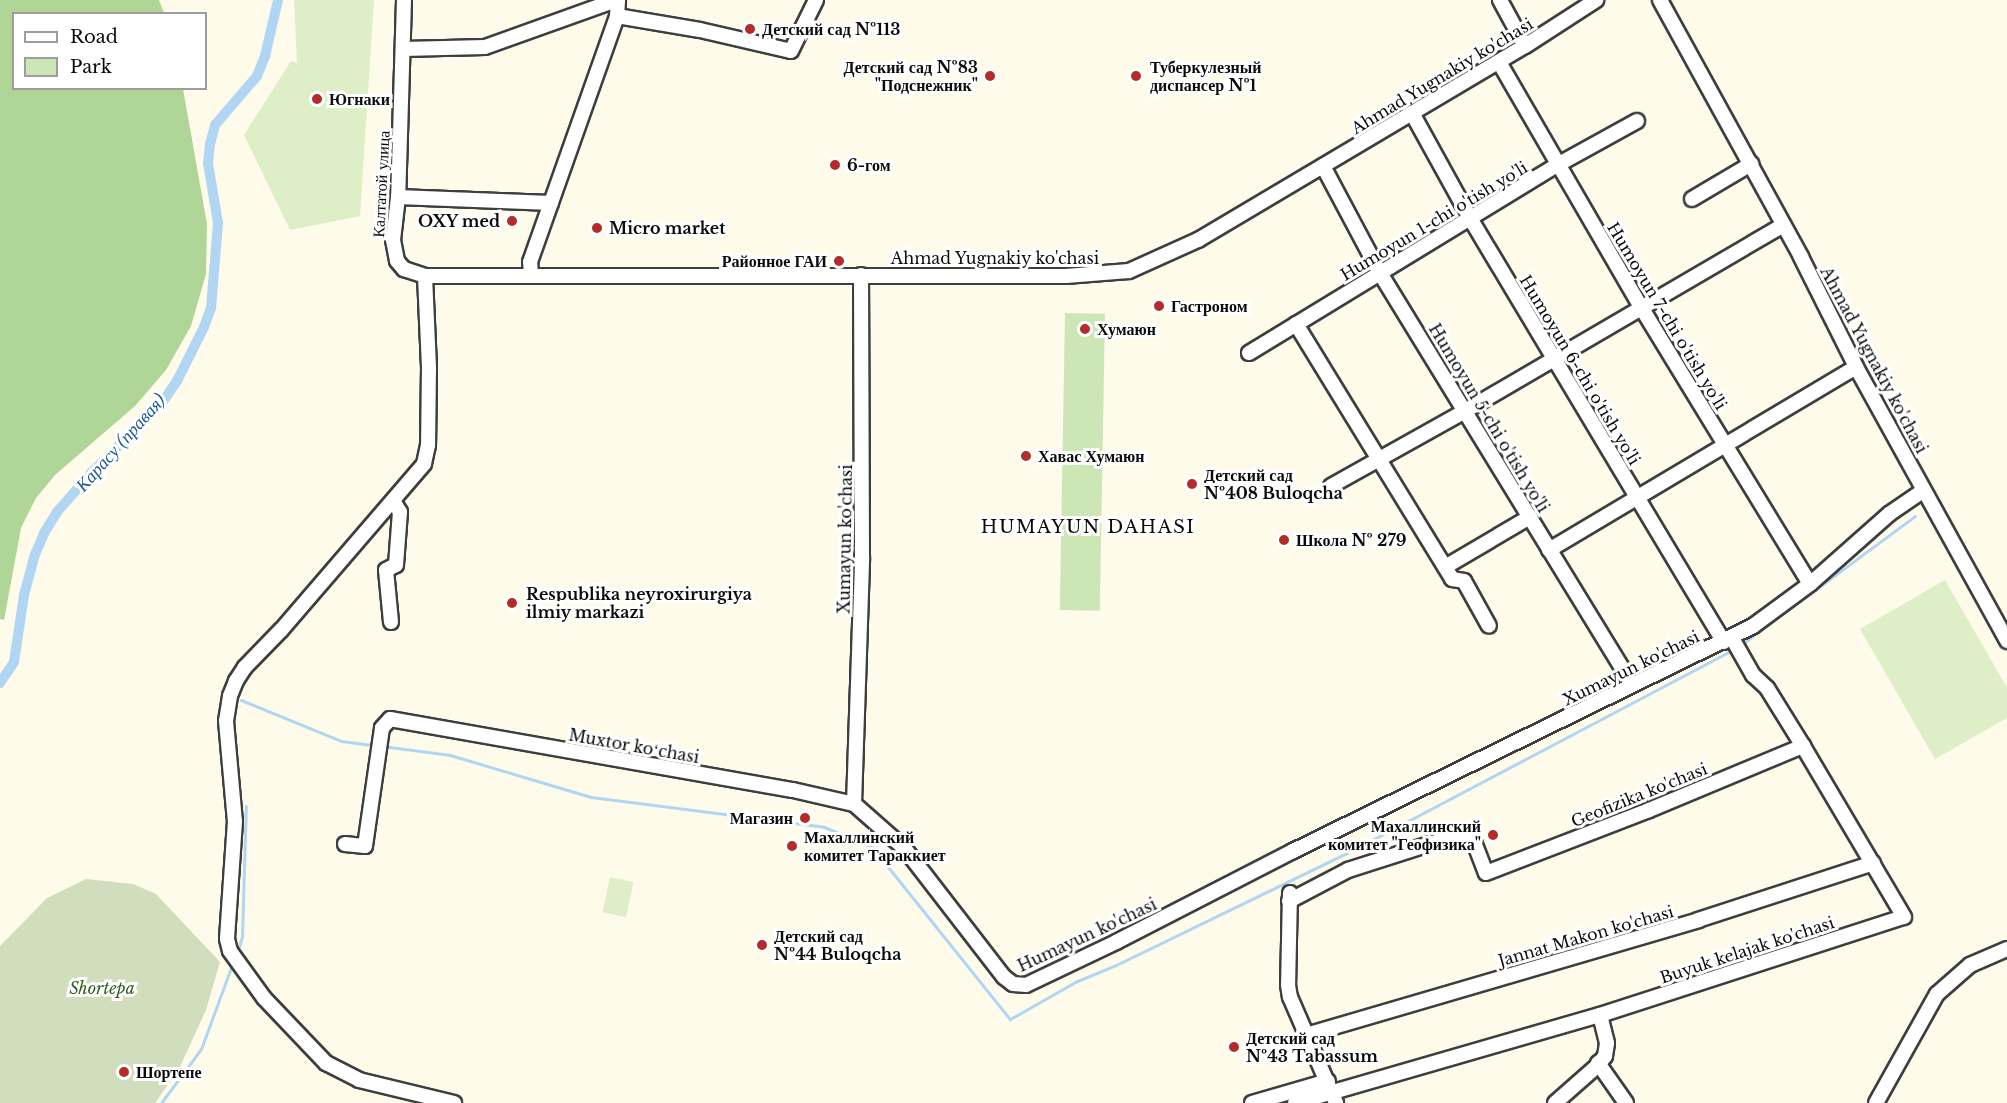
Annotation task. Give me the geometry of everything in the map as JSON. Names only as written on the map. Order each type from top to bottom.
[{"type":"street","name":"Калтатой улица","points":[[397,261],[393,240],[398,197],[404,0]]},
{"type":"street","points":[[403,49],[485,47],[617,0],[617,16],[530,262],[531,275]]},
{"type":"street","points":[[617,16],[700,30],[791,51],[816,0]]},
{"type":"street","points":[[1500,0],[1526,46]]},
{"type":"street","name":"Ahmad Yugnakiy ko'chasi","points":[[397,261],[404,269],[425,276],[1066,276],[1128,271],[1164,257],[1215,231],[1526,46],[1596,0]]},
{"type":"street","name":"Ahmad Yugnakiy ko'chasi","points":[[1660,0],[1801,257],[1856,367],[2007,641]]},
{"type":"street","name":"Humoyun 7-chi o'tish yo'li","points":[[1499,62],[1641,307],[1810,584]]},
{"type":"street","name":"Humoyun 6-chi o'tish yo'li","points":[[1413,113],[1470,218],[1637,498],[1728,640],[1753,675],[1767,688],[1874,863],[1904,917]]},
{"type":"street","name":"Humoyun 1-chi o'tish yo'li","points":[[1249,353],[1559,164],[1637,120]]},
{"type":"street","points":[[1692,199],[1751,164]]},
{"type":"street","name":"Humoyun 5-chi o'tish yo'li","points":[[1323,166],[1380,273],[1632,684]]},
{"type":"street","points":[[398,197],[551,203]]},
{"type":"street","points":[[1331,486],[1466,411],[1782,226]]},
{"type":"street","name":"Xumayun ko'chasi","points":[[854,804],[862,557],[861,275]]},
{"type":"street","points":[[425,276],[429,367],[428,450],[424,464],[245,667],[231,691],[226,721],[235,815],[227,939],[232,954],[281,1019],[310,1050],[334,1069],[359,1080],[454,1103]]},
{"type":"street","points":[[1296,324],[1452,579],[1464,581],[1489,626]]},
{"type":"street","points":[[1549,550],[1856,367]]},
{"type":"street","name":"Xumayun ko'chasi","points":[[1327,835],[1763,621],[1810,584],[1889,514],[1924,490]]},
{"type":"street","points":[[391,622],[386,570],[396,565],[400,512],[393,501]]},
{"type":"street","points":[[1445,567],[1530,518]]},
{"type":"street","name":"Muxtor koʻchasi","points":[[345,844],[365,846],[381,732],[390,719],[759,784],[854,804]]},
{"type":"street","name":"Geofizika ko'chasi","points":[[1306,1035],[1288,985],[1290,896],[1348,870],[1461,834],[1474,842],[1486,873],[1649,810],[1803,746]]},
{"type":"street","name":"Humayun ko'chasi","points":[[854,804],[905,849],[1004,977],[1017,985],[1034,982],[1327,835]]},
{"type":"street","name":"Jannat Makon ko'chasi","points":[[1306,1035],[1698,920],[1874,863]]},
{"type":"street","name":"Buyuk kelajak ko'chasi","points":[[1332,1092],[1600,1015],[1904,917]]},
{"type":"street","points":[[1876,1103],[1937,994],[1970,965],[2007,949]]},
{"type":"street","points":[[1555,1103],[1605,1056],[1607,1043],[1600,1015]]},
{"type":"street","points":[[1306,1035],[1332,1092]]},
{"type":"street","points":[[1598,1063],[1626,1103]]},
{"type":"street","points":[[1252,1103],[1332,1092]]},
{"type":"street","points":[[1295,1103],[1332,1092]]},
{"type":"green space","points":[[0,0],[159,0],[164,12],[12,12],[12,90],[183,90],[207,224],[206,274],[191,326],[166,370],[135,406],[55,475],[36,498],[21,528],[4,620],[0,619]]},
{"type":"green space","name":"Югнаки","points":[[294,0],[374,0],[360,216],[290,230],[244,135],[291,61],[297,63]]},
{"type":"green space","points":[[1065,313],[1105,314],[1100,611],[1060,610]]},
{"type":"green space","points":[[1945,580],[2007,688],[2007,718],[1935,759],[1860,629]]},
{"type":"green space","points":[[610,877],[633,882],[626,917],[603,912]]},
{"type":"green space","name":"Shortepa","points":[[86,879],[133,884],[156,894],[220,962],[206,1010],[179,1069],[155,1103],[0,1103],[0,946],[47,898]]},
{"type":"waterway","name":"Карасу (правая)","points":[[0,683],[14,662],[24,595],[34,557],[44,533],[57,512],[91,473],[162,403],[177,381],[204,327],[211,308],[218,223],[208,163],[210,144],[215,125],[257,76],[265,56],[278,0]]},
{"type":"waterway","points":[[1742,644],[1915,516]]},
{"type":"waterway","points":[[382,746],[450,755],[591,797],[824,827],[872,847],[1010,1019],[1075,982],[1116,965],[1353,850],[1734,649]]},
{"type":"waterway","points":[[241,700],[341,741],[375,745]]},
{"type":"waterway","points":[[237,953],[242,937],[246,806]]},
{"type":"waterway","points":[[161,1103],[201,1049],[233,962]]},
{"type":"place","name":"Детский сад №113","points":[[750,29]]},
{"type":"place","name":"Детский сад №83 \"Подснежник\"","points":[[990,76]]},
{"type":"place","name":"Туберкулезный диспансер №1","points":[[1136,76]]},
{"type":"place","name":"Югнаки","points":[[317,99]]},
{"type":"place","name":"6-гом","points":[[835,165]]},
{"type":"place","name":"OXY med","points":[[512,221]]},
{"type":"place","name":"Micro market","points":[[597,228]]},
{"type":"place","name":"Районное ГАИ","points":[[839,261]]},
{"type":"place","name":"Гастроном","points":[[1159,306]]},
{"type":"place","name":"Хумаюн","points":[[1085,329]]},
{"type":"place","name":"Хавас Хумаюн","points":[[1026,456]]},
{"type":"place","name":"Детский сад №408 Buloqcha","points":[[1192,484]]},
{"type":"place","name":"Школа № 279","points":[[1284,540]]},
{"type":"place","name":"Respublika neyroxirurgiya ilmiy markazi","points":[[512,603]]},
{"type":"place","name":"Магазин","points":[[805,818]]},
{"type":"place","name":"Махаллинский комитет \"Геофизика\"","points":[[1493,835]]},
{"type":"place","name":"Махаллинский комитет Тараккиет","points":[[792,846]]},
{"type":"place","name":"Детский сад №44 Buloqcha","points":[[762,945]]},
{"type":"place","name":"Детский сад №43 Tabassum","points":[[1234,1047]]},
{"type":"place","name":"Шортепе","points":[[124,1072]]},
{"type":"district","name":"HUMAYUN DAHASI","points":[[1088,527]]}]
